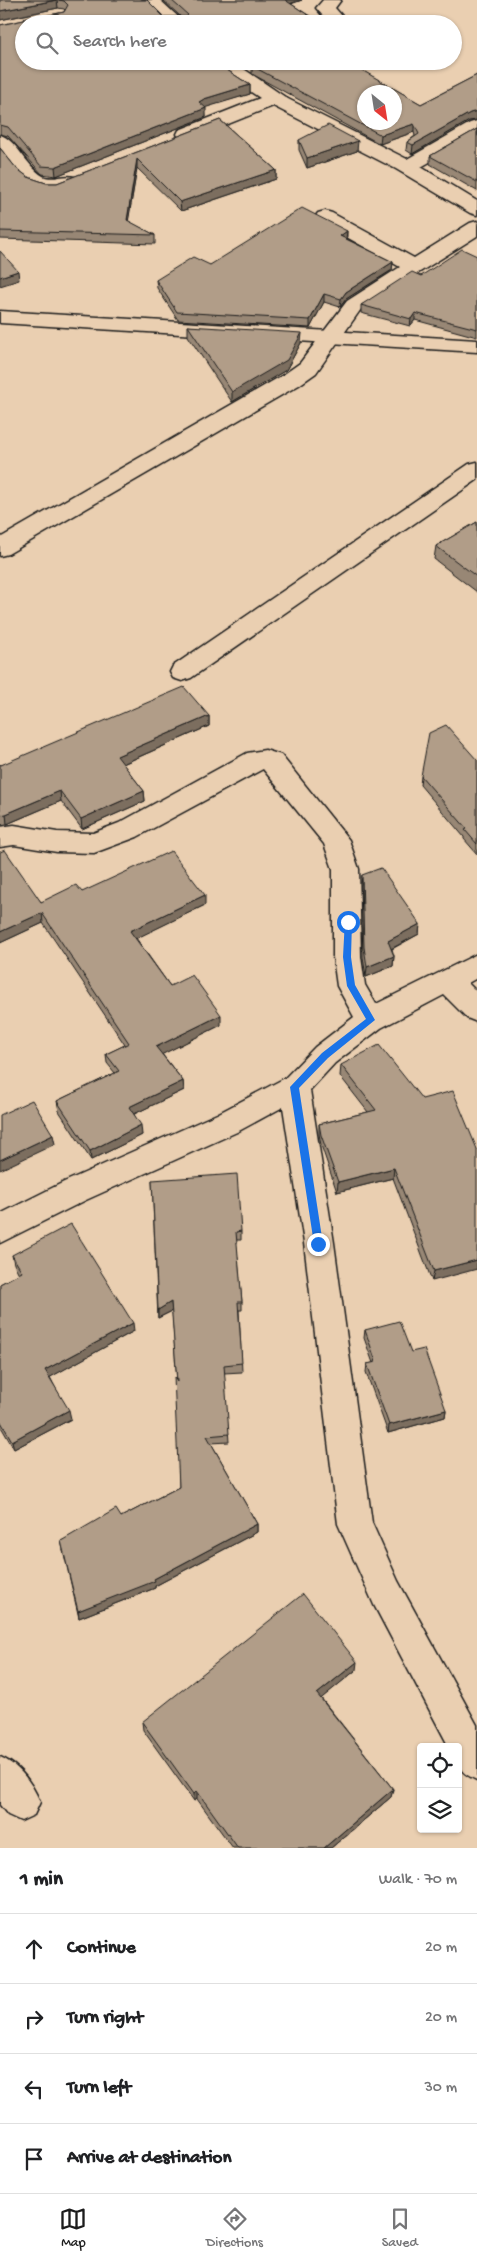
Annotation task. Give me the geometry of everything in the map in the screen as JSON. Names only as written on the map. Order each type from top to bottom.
[{"type":"street","points":[[150,0],[167,15]]},
{"type":"street","points":[[332,0],[325,8],[332,15]]},
{"type":"street","points":[[231,70],[273,100],[406,168],[477,209]]},
{"type":"street","points":[[166,142],[273,100]]},
{"type":"street","points":[[406,168],[477,127]]},
{"type":"street","points":[[0,140],[34,180],[42,184],[58,184],[85,174]]},
{"type":"street","points":[[325,217],[414,267]]},
{"type":"street","points":[[0,548],[291,380],[308,368],[354,305],[477,227]]},
{"type":"street","points":[[0,318],[477,346]]},
{"type":"street","points":[[182,672],[477,469]]},
{"type":"street","points":[[0,837],[14,835],[57,842],[94,843],[128,830],[256,760],[266,759],[272,762],[336,840],[346,869],[347,957],[351,986],[371,1020]]},
{"type":"street","points":[[0,1229],[75,1190],[226,1123],[295,1087],[325,1055],[371,1020],[477,965]]},
{"type":"street","points":[[447,980],[477,1010]]},
{"type":"street","points":[[295,1087],[355,1524],[386,1593],[477,1762]]},
{"type":"building","points":[[0,0],[56,0],[0,11]]},
{"type":"building","points":[[59,0],[147,0],[162,15],[50,15],[64,12],[68,5],[64,1]]},
{"type":"building","points":[[171,0],[285,0],[308,15],[188,15]]},
{"type":"building","points":[[15,22],[15,70],[227,70],[250,85],[204,99],[199,102],[206,108],[55,167],[41,166],[8,127],[0,125],[0,25]]},
{"type":"building","points":[[259,70],[362,70],[388,85],[357,85],[357,122]]},
{"type":"building","points":[[477,75],[477,111],[470,113],[413,145],[407,142],[419,134],[414,124],[402,128],[402,93],[421,104]]},
{"type":"building","points":[[220,120],[276,170],[180,202],[137,159],[127,220],[155,235],[0,231],[0,148],[16,168],[28,177],[46,183],[57,183]]},
{"type":"building","points":[[328,125],[358,141],[307,158],[299,140]]},
{"type":"building","points":[[477,129],[477,182],[430,156]]},
{"type":"building","points":[[372,130],[396,130],[381,135]]},
{"type":"building","points":[[302,208],[347,231],[340,236],[393,262],[346,292],[341,299],[324,294],[310,320],[177,312],[156,280],[193,257],[210,265]]},
{"type":"building","points":[[462,249],[477,256],[477,329],[415,313],[411,319],[361,305],[412,272],[421,276]]},
{"type":"building","points":[[0,251],[18,271],[0,277]]},
{"type":"building","points":[[188,326],[302,333],[287,360],[232,392]]},
{"type":"building","points":[[477,522],[477,577],[436,546]]},
{"type":"building","points":[[184,687],[209,716],[117,756],[144,791],[81,819],[60,791],[0,815],[0,764]]},
{"type":"building","points":[[446,725],[477,760],[477,844],[465,830],[467,829],[421,776],[429,733]]},
{"type":"building","points":[[5,850],[41,902],[76,885],[82,892],[171,851],[205,895],[130,931],[170,986],[192,975],[221,1015],[156,1047],[183,1081],[129,1107],[141,1125],[90,1151],[57,1101],[119,1071],[106,1054],[129,1043],[42,913],[0,932],[0,852]]},
{"type":"building","points":[[381,868],[420,924],[388,941],[394,956],[367,967],[364,947],[362,875]]},
{"type":"building","points":[[379,1045],[422,1099],[453,1091],[477,1149],[477,1260],[434,1271],[394,1168],[338,1182],[321,1135],[319,1124],[376,1110],[341,1065]]},
{"type":"building","points":[[32,1100],[53,1135],[0,1160],[0,1115]]},
{"type":"building","points":[[237,1174],[241,1231],[236,1232],[242,1302],[238,1302],[242,1363],[224,1365],[229,1434],[207,1436],[257,1524],[154,1579],[155,1581],[78,1611],[61,1541],[116,1509],[121,1517],[179,1487],[174,1377],[177,1382],[171,1302],[158,1310],[152,1180]]},
{"type":"building","points":[[71,1224],[133,1323],[45,1370],[69,1410],[12,1441],[0,1420],[0,1284],[22,1272],[12,1255]]},
{"type":"building","points":[[399,1321],[411,1352],[424,1349],[446,1410],[389,1425],[367,1364],[376,1362],[365,1330]]},
{"type":"building","points":[[303,1594],[357,1662],[317,1694],[393,1789],[324,1848],[238,1848],[197,1791],[194,1794],[142,1722]]},
{"type":"route","points":[[318,1244],[295,1087],[325,1055],[371,1020],[351,986],[347,957],[348,922]]}]
